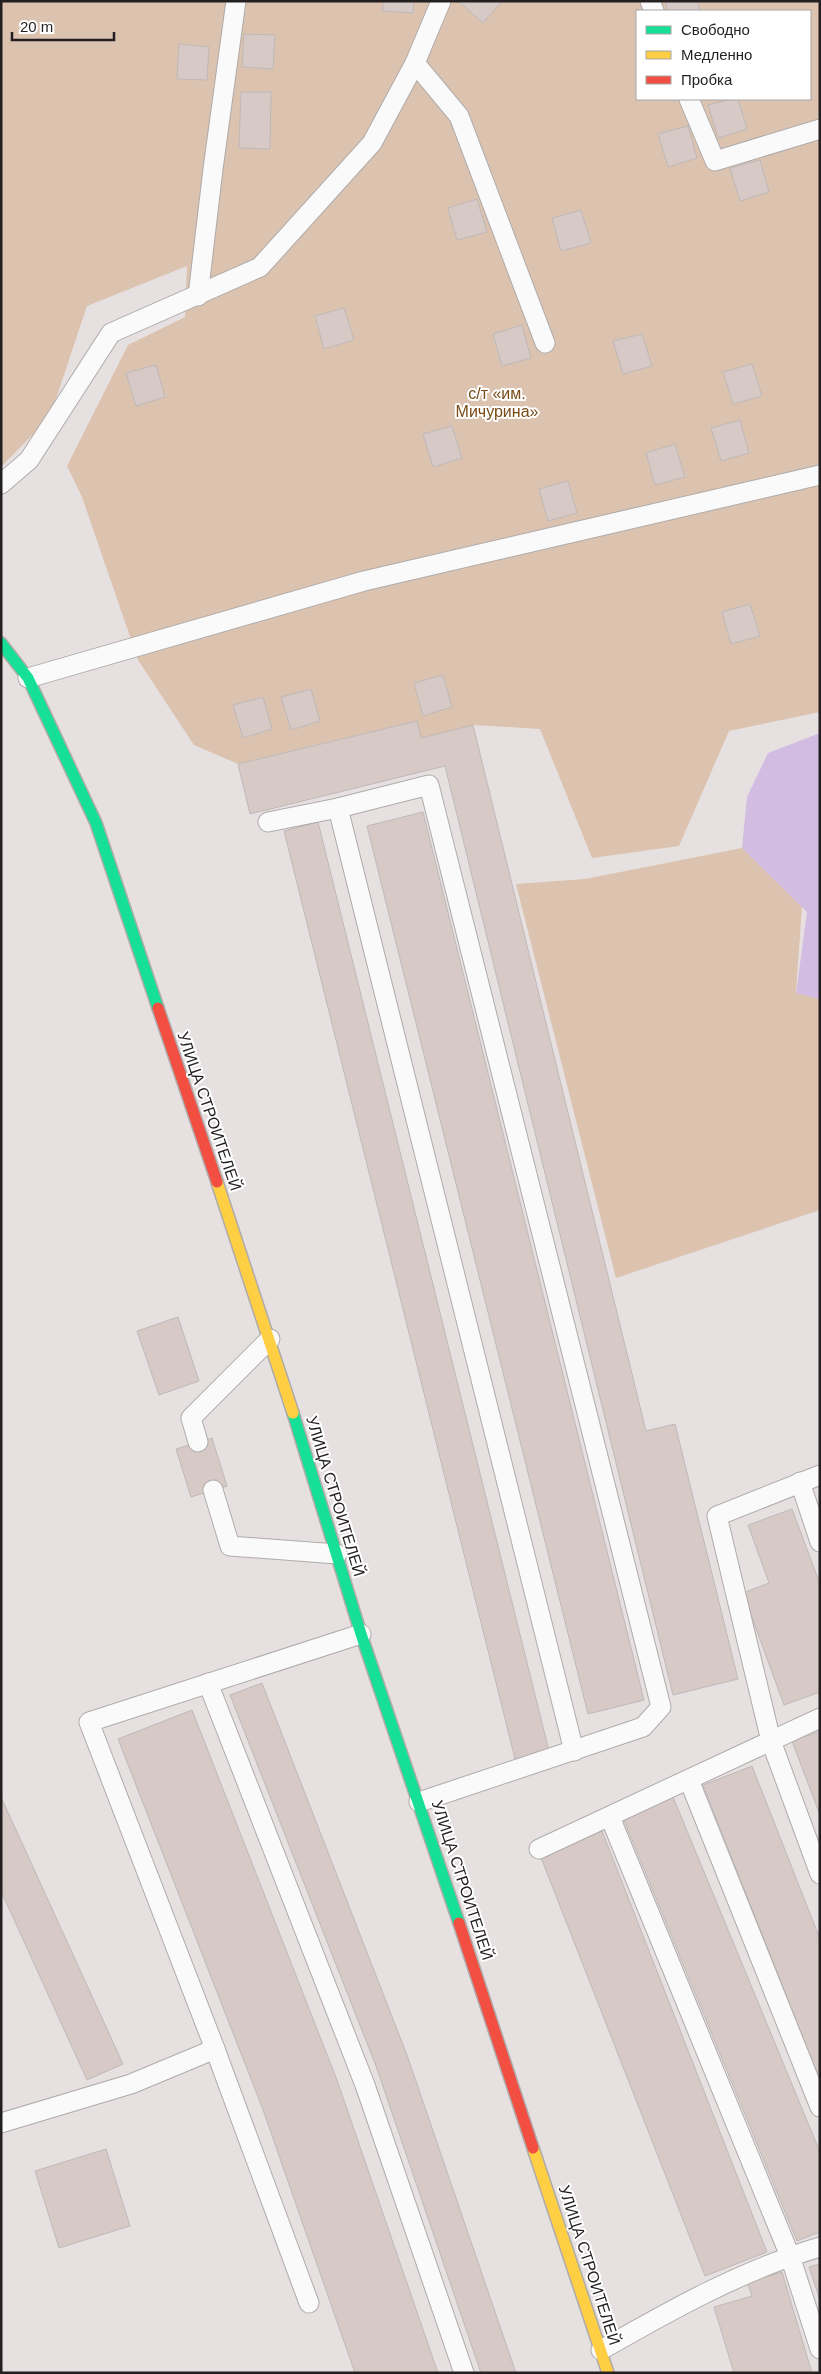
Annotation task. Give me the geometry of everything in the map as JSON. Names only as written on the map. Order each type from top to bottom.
[{"type":"main road","name":"УЛИЦА СТРОИТЕЛЕЙ","points":[[1,643],[28,678],[96,823],[270,1339],[361,1634],[420,1802],[608,2373]]},
{"type":"lane","points":[[198,296],[236,1]]},
{"type":"lane","points":[[1,484],[29,460],[111,333],[260,267],[372,144],[415,63],[441,1]]},
{"type":"lane","points":[[415,63],[459,116],[545,343]]},
{"type":"lane","points":[[690,100],[714,161],[820,129]]},
{"type":"lane","points":[[28,678],[364,581],[820,475]]},
{"type":"lane","points":[[268,822],[338,808],[429,785],[661,1707],[644,1727],[420,1802]]},
{"type":"lane","points":[[338,808],[574,1751]]},
{"type":"lane","points":[[198,1442],[191,1418],[270,1339]]},
{"type":"lane","points":[[820,1475],[716,1516],[770,1742],[820,1874]]},
{"type":"lane","points":[[800,1482],[820,1542]]},
{"type":"lane","points":[[213,1490],[230,1546],[337,1554]]},
{"type":"lane","points":[[309,2302],[215,2050],[88,1722],[361,1634]]},
{"type":"lane","points":[[208,1682],[365,2085],[464,2373]]},
{"type":"lane","points":[[540,1849],[820,1718]]},
{"type":"lane","points":[[689,1780],[820,2107]]},
{"type":"lane","points":[[610,1817],[790,2256],[820,2349]]},
{"type":"lane","points":[[1,2123],[131,2084],[215,2050]]},
{"type":"lane","points":[[601,2350],[683,2303],[790,2256],[820,2247]]},
{"type":"green space","name":"с/т «им. Мичурина»","points":[[1,1],[820,1],[820,712],[729,731],[679,846],[592,858],[540,729],[473,725],[421,738],[416,721],[238,764],[194,745],[138,660],[82,497],[67,466],[128,345],[185,317],[187,266],[87,306],[50,417],[1,467]]},
{"type":"green space","points":[[742,848],[802,907],[796,992],[820,999],[820,1210],[616,1278],[516,884],[585,879]]},
{"type":"shaded area","points":[[820,733],[820,999],[796,993],[807,912],[742,848],[747,797],[768,753]]},
{"type":"building","points":[[383,1],[414,1],[413,13],[383,11]]},
{"type":"building","points":[[458,1],[502,1],[483,23]]},
{"type":"building","points":[[665,1],[697,1],[700,10],[668,10]]},
{"type":"building","points":[[244,34],[275,35],[273,69],[242,67]]},
{"type":"building","points":[[179,44],[209,47],[207,80],[177,79]]},
{"type":"building","points":[[241,92],[271,92],[270,149],[239,148]]},
{"type":"building","points":[[727,100],[738,100],[747,129],[718,138],[708,105]]},
{"type":"building","points":[[688,126],[697,158],[668,167],[658,134]]},
{"type":"building","points":[[760,160],[769,192],[740,201],[730,168]]},
{"type":"building","points":[[477,199],[487,232],[457,240],[448,208]]},
{"type":"building","points":[[581,210],[591,243],[561,251],[552,218]]},
{"type":"building","points":[[344,308],[354,340],[324,349],[315,316]]},
{"type":"building","points":[[522,325],[531,358],[502,366],[493,334]]},
{"type":"building","points":[[642,334],[652,366],[623,374],[613,341]]},
{"type":"building","points":[[752,364],[762,396],[733,404],[723,372]]},
{"type":"building","points":[[156,365],[165,397],[136,406],[126,373]]},
{"type":"building","points":[[740,420],[749,453],[721,461],[711,428]]},
{"type":"building","points":[[452,426],[462,458],[433,467],[423,434]]},
{"type":"building","points":[[675,444],[685,477],[655,485],[646,453]]},
{"type":"building","points":[[568,481],[577,513],[548,521],[539,489]]},
{"type":"building","points":[[750,604],[760,636],[731,644],[722,612]]},
{"type":"building","points":[[443,675],[452,707],[423,716],[414,683]]},
{"type":"building","points":[[311,689],[320,721],[291,730],[281,697]]},
{"type":"building","points":[[263,697],[272,729],[243,738],[233,705]]},
{"type":"building","points":[[417,721],[421,738],[473,725],[646,1431],[675,1424],[738,1679],[673,1695],[445,766],[250,814],[238,764]]},
{"type":"building","points":[[423,812],[644,1700],[588,1714],[367,826]]},
{"type":"building","points":[[318,822],[549,1751],[515,1759],[284,831]]},
{"type":"building","points":[[178,1317],[199,1381],[159,1395],[137,1331]]},
{"type":"building","points":[[212,1438],[227,1486],[191,1497],[176,1449]]},
{"type":"building","points":[[792,1509],[820,1584],[820,1692],[784,1705],[743,1593],[769,1583],[748,1525]]},
{"type":"building","points":[[262,1683],[407,2055],[516,2373],[481,2373],[376,2066],[230,1695]]},
{"type":"building","points":[[192,1710],[337,2080],[438,2373],[355,2373],[262,2107],[118,1739]]},
{"type":"building","points":[[820,1731],[820,1815],[792,1741]]},
{"type":"building","points":[[752,1766],[820,1939],[820,2081],[703,1785]]},
{"type":"building","points":[[1,1797],[123,2064],[87,2080],[1,1891]]},
{"type":"building","points":[[673,1797],[820,2152],[820,2232],[797,2241],[623,1818]]},
{"type":"building","points":[[602,1831],[767,2252],[705,2276],[540,1855]]},
{"type":"building","points":[[106,2149],[130,2226],[59,2248],[35,2171]]},
{"type":"building","points":[[820,2264],[820,2300],[809,2267]]},
{"type":"building","points":[[782,2272],[812,2373],[734,2373],[714,2307],[752,2296],[747,2282]]},
{"type":"traffic: fast","points":[[1,643],[28,678],[96,823],[158,1008]]},
{"type":"traffic: fast","points":[[293,1413],[361,1634],[459,1923]]},
{"type":"traffic: slow","points":[[217,1182],[293,1413]]},
{"type":"traffic: slow","points":[[533,2148],[608,2373]]},
{"type":"traffic: jam","points":[[158,1008],[217,1182]]},
{"type":"traffic: jam","points":[[459,1923],[533,2148]]}]
